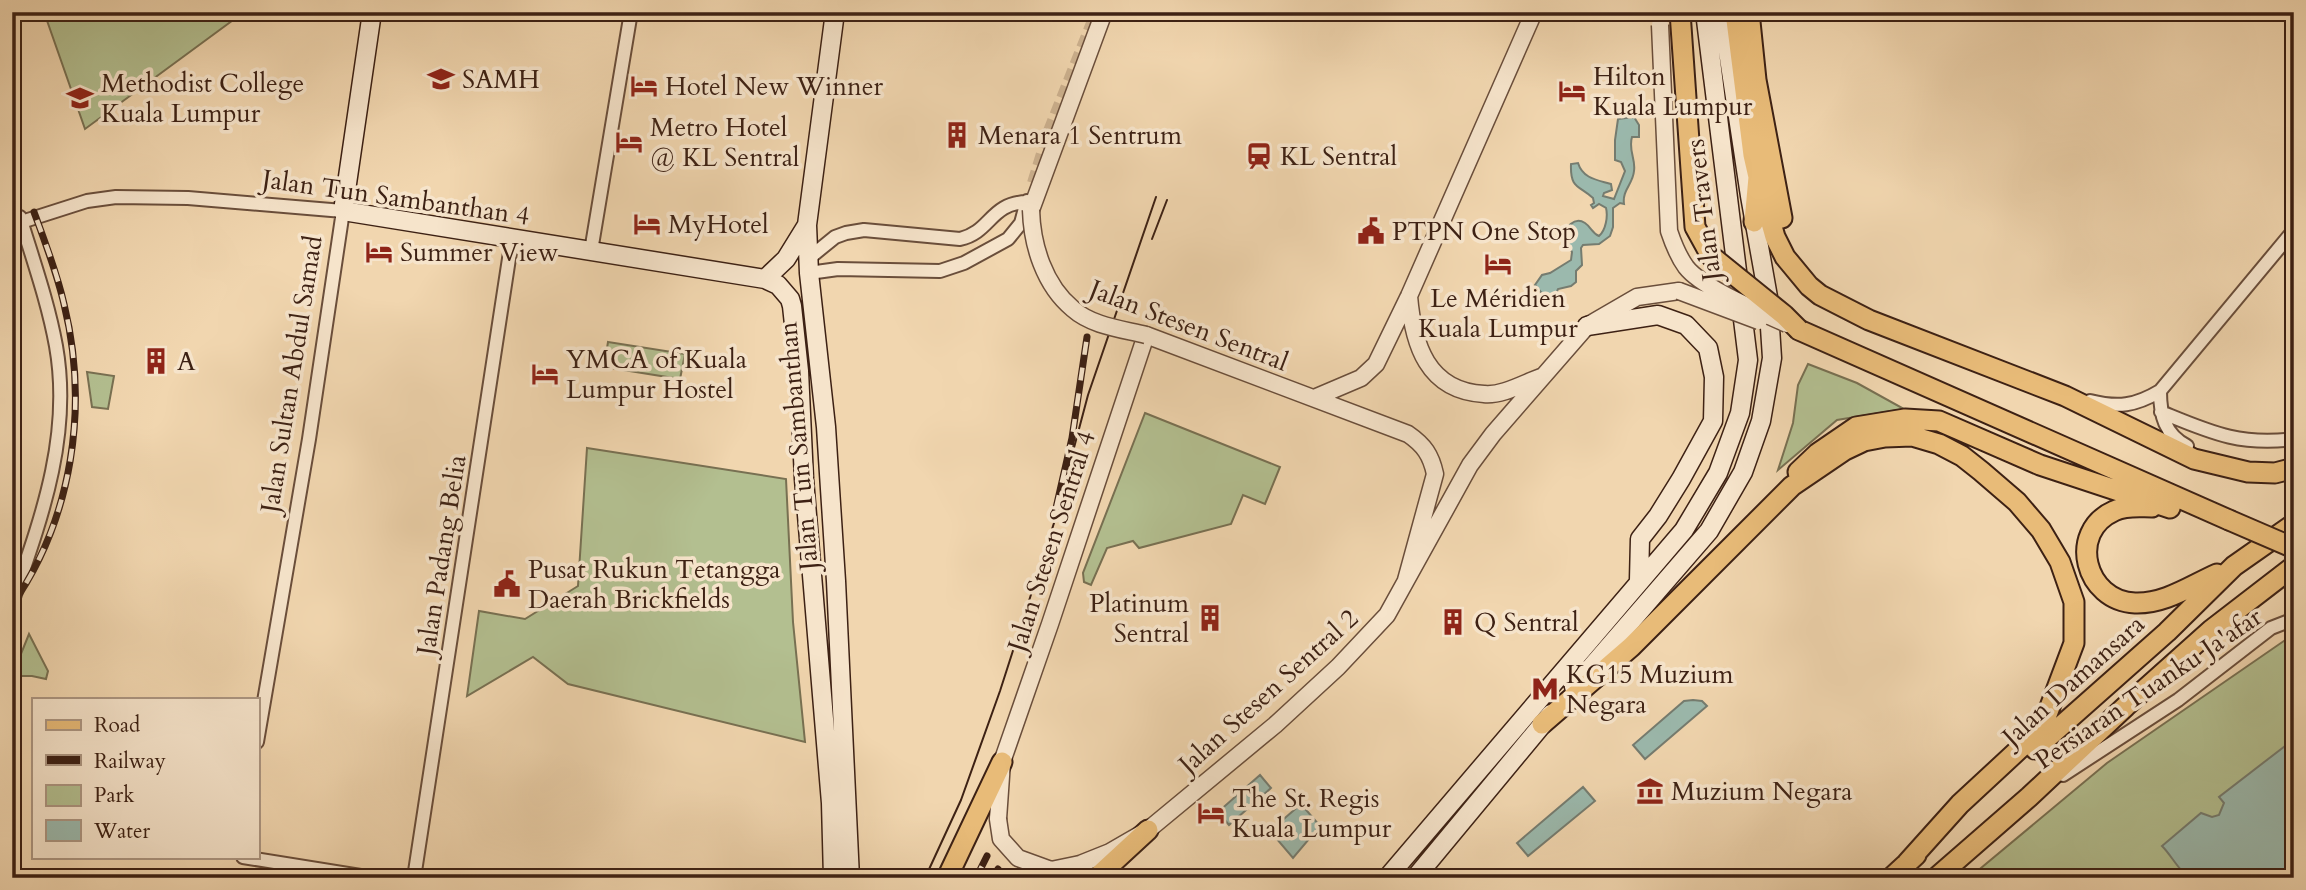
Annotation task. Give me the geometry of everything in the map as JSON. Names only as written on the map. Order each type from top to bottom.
[{"type":"main road","name":"Jalan Sultan Abdul Samad","points":[[343,211],[372,12]]},
{"type":"main road","name":"Jalan Tun Sambanthan","points":[[835,12],[807,225],[826,427],[850,878]]},
{"type":"main road","points":[[1680,12],[1695,227],[1711,256],[1799,330],[2294,548]]},
{"type":"main road","name":"Jalan Travers","points":[[1387,878],[1684,530],[1718,473],[1740,413],[1748,360],[1705,12]]},
{"type":"main road","name":"Jalan Travers","points":[[1415,878],[1542,724],[1709,531],[1743,472],[1757,435],[1772,358],[1768,297],[1722,12]]},
{"type":"main road","points":[[1735,12],[1758,177],[1775,237],[1785,257],[1809,286],[1869,320],[2065,396],[2194,459],[2248,472],[2275,472],[2294,468]]},
{"type":"main road","points":[[1749,12],[1756,80],[1782,220],[1789,239],[1806,267],[1833,301]]},
{"type":"main road","points":[[1754,222],[1758,177]]},
{"type":"main road","name":"Jalan Tun Sambanthan 4","points":[[343,211],[765,279]]},
{"type":"main road","points":[[765,279],[786,259],[807,225]]},
{"type":"main road","name":"Jalan Tun Sambanthan","points":[[765,279],[778,285],[790,299],[795,332],[804,479],[831,803],[833,878]]},
{"type":"main road","points":[[1587,326],[1658,315],[1686,325],[1708,348],[1714,377],[1713,421],[1658,516],[1640,538],[1639,580]]},
{"type":"main road","points":[[1792,486],[1796,474],[1818,453],[1856,427],[1905,419],[1939,421],[2040,465],[2170,508],[2229,520]]},
{"type":"main road","points":[[1542,724],[1631,647],[1792,486],[1845,450],[1864,441],[1912,436],[1938,444],[1962,456],[1981,471],[2025,511],[2040,530],[2060,562],[2074,602],[2074,643],[2042,728],[1960,804],[1907,863]]},
{"type":"main road","points":[[2170,508],[2116,509],[2100,519],[2091,530],[2086,545],[2087,559],[2090,571],[2107,594],[2118,600],[2134,603],[2150,601],[2179,593],[2235,566]]},
{"type":"main road","name":"Jalan Damansara","points":[[1891,878],[2167,632],[2235,566],[2294,524]]},
{"type":"main road","name":"Jalan Damansara","points":[[1936,878],[2029,797],[2201,639],[2294,566]]},
{"type":"main road","points":[[947,878],[1002,762]]},
{"type":"main road","points":[[1096,878],[1148,830]]},
{"type":"street","points":[[591,251],[631,12]]},
{"type":"street","name":"Jalan Stesen Sentral","points":[[1104,12],[1029,202],[1031,231],[1041,264],[1073,310],[1100,324],[1146,335],[1408,434],[1422,444],[1432,458],[1435,474],[1406,580]]},
{"type":"street","points":[[1314,398],[1361,378],[1377,364],[1534,12]]},
{"type":"street","points":[[1660,19],[1669,231],[1676,251],[1687,268],[1716,290],[1799,330]]},
{"type":"street","name":"Jalan Tun Sambanthan 4","points":[[18,222],[87,201],[116,197],[188,198],[343,211]]},
{"type":"street","points":[[809,266],[835,237],[846,233],[864,230],[967,238],[1005,206],[1029,202]]},
{"type":"street","points":[[809,266],[940,271],[1008,239],[1021,223],[1029,202]]},
{"type":"street","name":"Jalan Sultan Abdul Samad","points":[[259,731],[309,439],[343,211]]},
{"type":"street","points":[[12,603],[50,486],[61,423],[59,363],[52,327],[37,268],[18,222]]},
{"type":"street","points":[[2065,396],[2110,406],[2138,402],[2160,391],[2294,230]]},
{"type":"street","name":"Jalan Padang Belia","points":[[414,878],[512,239]]},
{"type":"street","name":"Jalan Stesen Sentral 2","points":[[1002,762],[998,819],[1001,839],[1018,858],[1051,870],[1080,864],[1110,852],[1148,830],[1275,725],[1338,667],[1387,615],[1470,465],[1493,434],[1587,326],[1637,297],[1679,291],[1775,327],[1799,330]]},
{"type":"street","points":[[1409,296],[1411,326],[1416,341],[1430,367],[1441,379],[1463,390],[1486,395],[1544,376]]},
{"type":"street","name":"Jalan Stesen Sentral 4","points":[[1002,762],[1146,335]]},
{"type":"street","points":[[2160,391],[2165,426],[2175,440],[2225,467]]},
{"type":"street","points":[[2161,412],[2234,439],[2294,439]]},
{"type":"street","name":"Persiaran Tuanku Ja'afar","points":[[2029,797],[2178,700],[2271,628],[2294,619]]},
{"type":"street","points":[[246,858],[292,872],[373,878]]},
{"type":"green space","points":[[44,12],[244,12],[85,129]]},
{"type":"green space","points":[[608,342],[685,354],[680,379],[604,367]]},
{"type":"green space","points":[[1808,364],[1857,383],[1904,409],[1837,420],[1778,470],[1793,423],[1798,385]]},
{"type":"green space","points":[[87,372],[114,376],[108,409],[92,407]]},
{"type":"green space","points":[[1145,413],[1280,467],[1265,504],[1243,495],[1231,524],[1139,548],[1133,541],[1107,548],[1091,585],[1084,582],[1083,573]]},
{"type":"green space","points":[[587,448],[786,479],[793,622],[805,742],[568,684],[533,657],[467,696],[479,611],[525,619],[578,586]]},
{"type":"green space","points":[[29,634],[48,671],[46,679],[12,676]]},
{"type":"green space","points":[[2294,634],[2294,878],[1969,878],[2107,763]]},
{"type":"water","points":[[1634,117],[1639,125],[1639,137],[1632,137],[1631,142],[1633,176],[1624,204],[1620,203],[1613,208],[1610,236],[1599,244],[1583,245],[1582,265],[1576,271],[1576,282],[1558,289],[1552,302],[1545,307],[1545,297],[1535,285],[1542,275],[1571,260],[1572,252],[1563,238],[1568,227],[1581,221],[1599,236],[1606,223],[1606,208],[1599,204],[1593,208],[1593,198],[1576,185],[1572,178],[1571,164],[1578,163],[1587,176],[1611,184],[1612,190],[1603,196],[1614,199],[1625,171],[1621,162],[1615,160],[1618,119]]},
{"type":"water","points":[[1684,701],[1702,701],[1707,706],[1645,759],[1633,745]]},
{"type":"water","points":[[2294,739],[2294,878],[2268,878],[2265,873],[2210,879],[2190,876],[2183,872],[2162,846],[2201,813],[2212,817],[2219,815],[2224,803],[2219,797]]},
{"type":"water","points":[[1260,775],[1271,788],[1229,825],[1218,812]]},
{"type":"water","points":[[1583,787],[1595,801],[1528,856],[1517,843]]},
{"type":"water","points":[[1301,804],[1320,826],[1293,858],[1270,831]]},
{"type":"tunnel","points":[[1033,183],[1049,131],[1096,13]]},
{"type":"tunnel","points":[[12,195],[20,217]]},
{"type":"tram line","points":[[925,878],[961,800],[1000,691],[1054,523],[1088,395],[1156,197]]},
{"type":"tram line","points":[[1152,239],[1167,200]]},
{"type":"railway","points":[[12,605],[33,571],[49,536],[62,498],[75,421],[75,382],[64,304],[34,212]]},
{"type":"railway","points":[[1056,508],[1072,438],[1087,337]]},
{"type":"railway","points":[[976,878],[987,856]]},
{"type":"railway","points":[[993,878],[998,869]]},
{"type":"place","name":"SAMH","points":[[441,79]]},
{"type":"place","name":"Hotel New Winner","points":[[644,86]]},
{"type":"place","name":"Hilton Kuala Lumpur","points":[[1572,91]]},
{"type":"place","name":"Methodist College Kuala Lumpur","points":[[80,98]]},
{"type":"place","name":"Menara 1 Sentrum","points":[[957,135]]},
{"type":"place","name":"Metro Hotel @ KL Sentral","points":[[629,142]]},
{"type":"place","name":"KL Sentral","points":[[1259,156]]},
{"type":"place","name":"MyHotel","points":[[647,224]]},
{"type":"place","name":"PTPN One Stop","points":[[1371,231]]},
{"type":"place","name":"Summer View","points":[[379,252]]},
{"type":"place","name":"Le Méridien Kuala Lumpur","points":[[1498,264]]},
{"type":"place","name":"A","points":[[156,361]]},
{"type":"place","name":"YMCA of Kuala Lumpur Hostel","points":[[545,374]]},
{"type":"place","name":"Pusat Rukun Tetangga Daerah Brickfields","points":[[507,584]]},
{"type":"place","name":"Platinum Sentral","points":[[1210,618]]},
{"type":"place","name":"Q Sentral","points":[[1453,622]]},
{"type":"place","name":"KG15 Muzium Negara","points":[[1545,689]]},
{"type":"place","name":"Muzium Negara","points":[[1650,791]]},
{"type":"place","name":"The St. Regis Kuala Lumpur","points":[[1211,813]]}]
